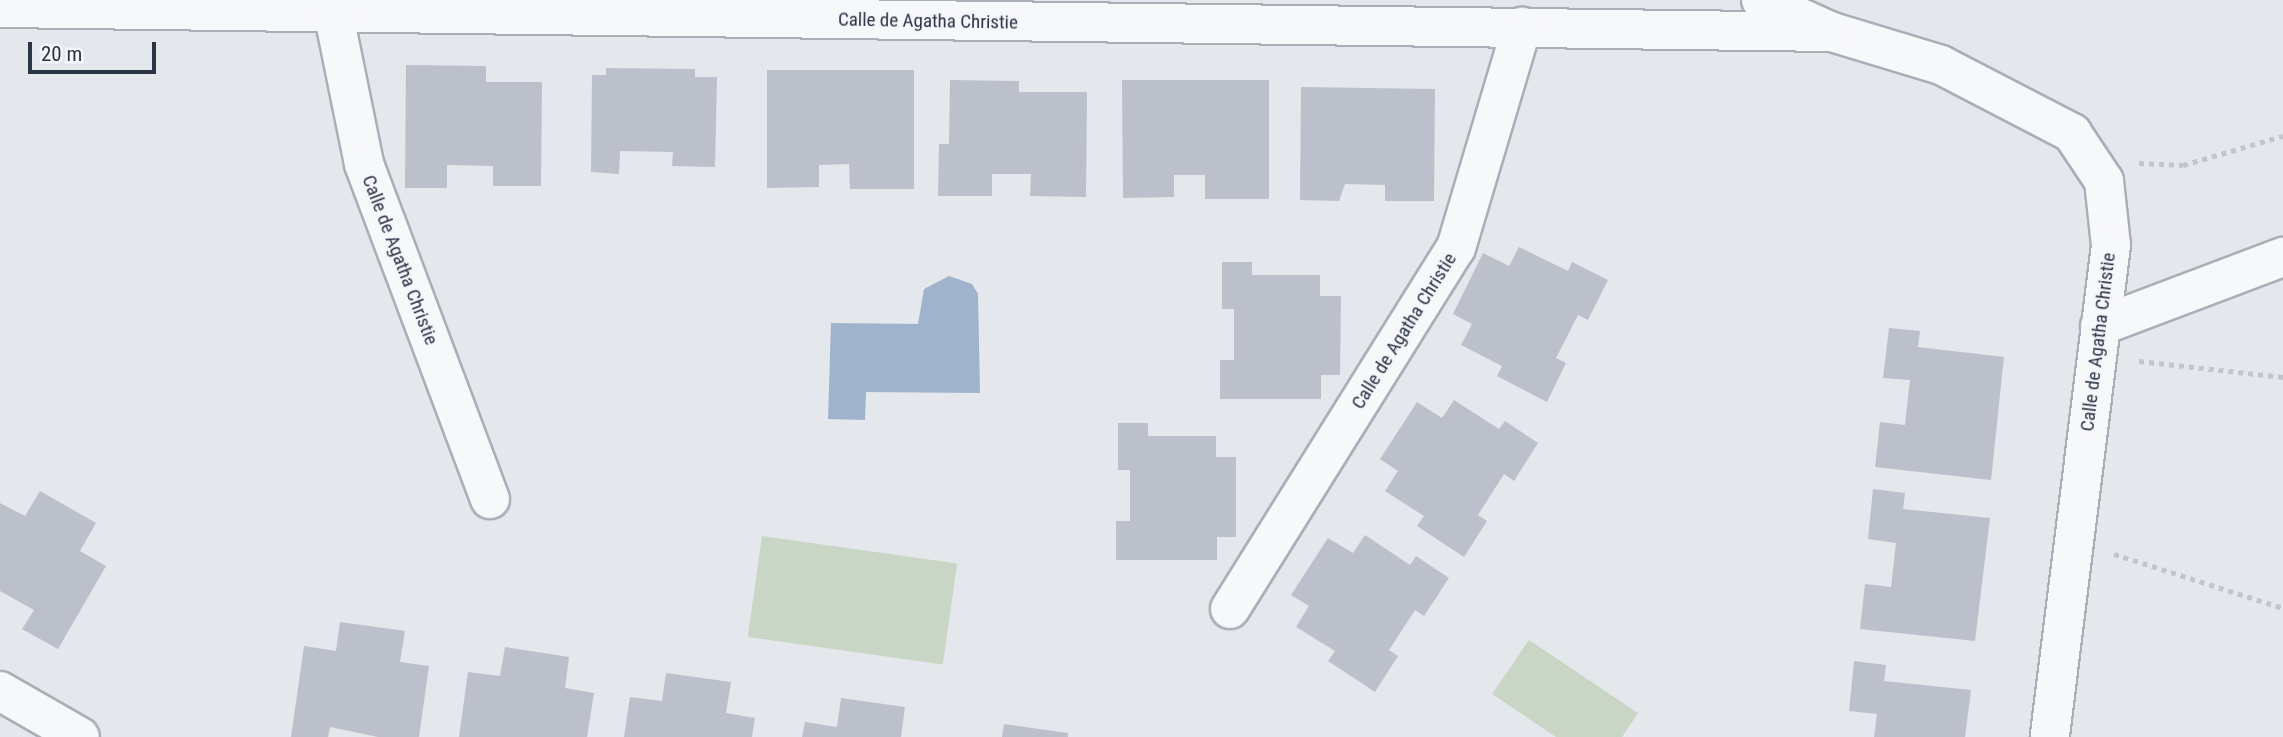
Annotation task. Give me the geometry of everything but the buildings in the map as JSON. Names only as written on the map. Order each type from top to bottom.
[{"type":"street","name":"Calle de Agatha Christie","points":[[1761,0],[1832,32],[1941,65],[2072,133],[2104,181],[2111,245],[2050,737]]},
{"type":"street","name":"Calle de Agatha Christie","points":[[0,8],[334,16],[1832,32]]},
{"type":"street","name":"Calle de Agatha Christie","points":[[334,16],[364,164],[490,499]]},
{"type":"street","name":"Calle de Agatha Christie","points":[[1230,609],[1456,248],[1522,27]]},
{"type":"street","points":[[2098,341],[2283,257]]},
{"type":"street","points":[[0,691],[80,737]]},
{"type":"path","points":[[2092,160],[2183,165],[2283,136]]},
{"type":"path","points":[[2098,341],[2283,377]]},
{"type":"path","points":[[2073,541],[2283,608]]},
{"type":"green space","points":[[762,536],[957,563],[943,664],[748,637]]},
{"type":"green space","points":[[1529,640],[1638,713],[1622,737],[1556,737],[1492,694]]},
{"type":"water","points":[[949,276],[972,284],[978,294],[980,393],[866,392],[865,420],[828,419],[831,323],[918,324],[924,289]]}]
